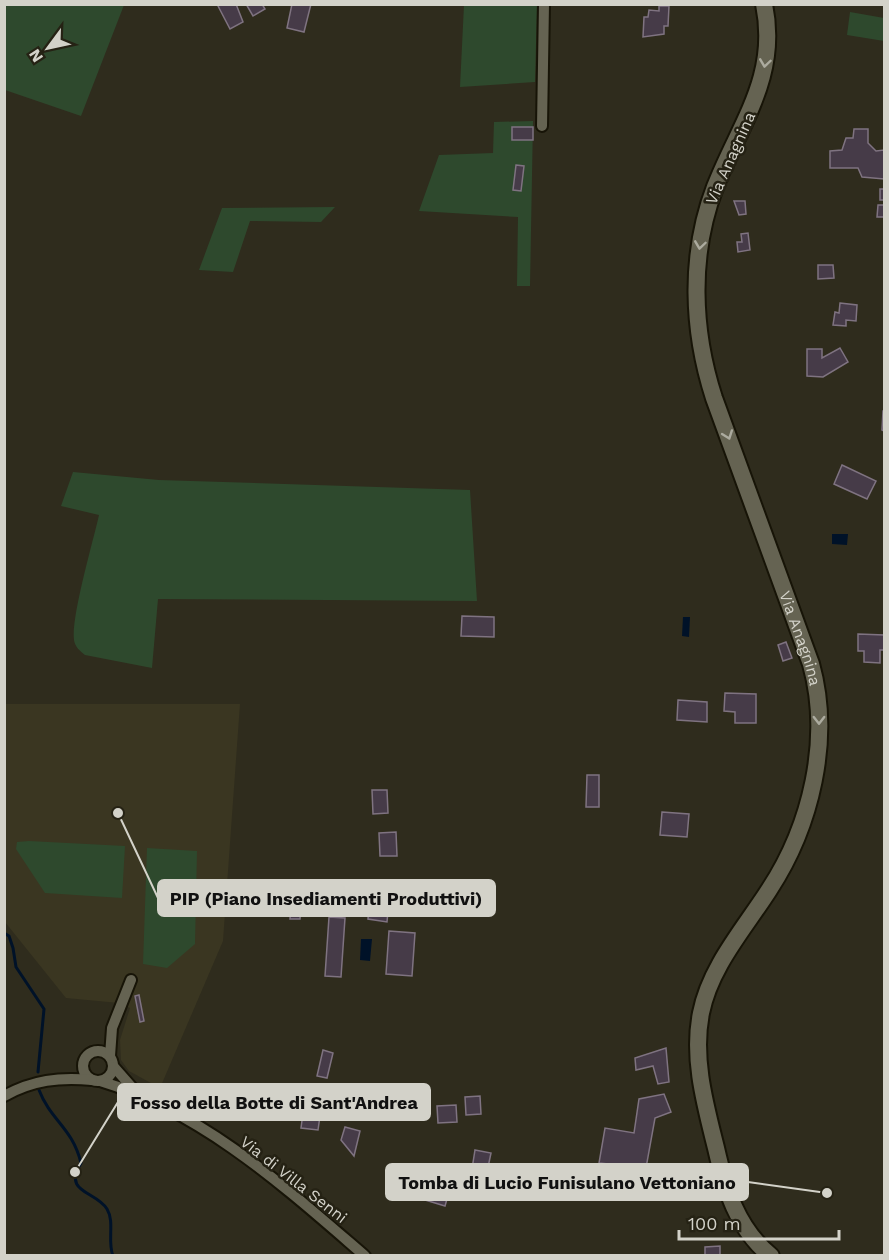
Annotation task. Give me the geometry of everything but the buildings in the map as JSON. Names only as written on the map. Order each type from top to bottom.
[{"type":"main road","name":"Via Anagnina","points":[[764,4],[768,38],[760,88],[715,186],[701,232],[697,264],[698,325],[702,355],[714,398],[809,657],[819,695],[819,733],[811,787],[798,833],[776,879],[713,979],[702,1007],[697,1047],[708,1116],[729,1193],[746,1228],[771,1256]]},
{"type":"street","points":[[542,126],[544,4]]},
{"type":"street","points":[[97,1051],[110,1056],[111,1033],[131,980]]},
{"type":"street","name":"Via di Villa Senni","points":[[62,1078],[83,1062],[88,1054],[97,1051],[111,1033]]},
{"type":"street","name":"Via di Villa Senni","points":[[110,1056],[114,1067],[138,1094]]},
{"type":"street","points":[[83,1062],[84,1071],[96,1081],[111,1075],[114,1067]]},
{"type":"street","name":"Via di Villa Senni","points":[[4,1096],[29,1084],[62,1078],[96,1081],[138,1094],[187,1118],[250,1161],[291,1192],[366,1256]]},
{"type":"shaded area","points":[[4,704],[240,704],[223,941],[160,1088],[129,1071],[121,1060],[120,1040],[130,1008],[119,1003],[66,998],[5,922]]},
{"type":"green space","points":[[4,5],[124,5],[81,116],[5,90]]},
{"type":"green space","points":[[464,5],[537,5],[535,82],[460,87]]},
{"type":"green space","points":[[850,12],[884,18],[884,41],[847,35]]},
{"type":"green space","points":[[533,121],[530,286],[517,286],[518,217],[419,211],[439,155],[493,153],[494,122]]},
{"type":"green space","points":[[335,207],[321,222],[250,221],[233,272],[199,270],[222,208]]},
{"type":"green space","points":[[73,472],[159,480],[470,490],[477,601],[158,599],[152,668],[85,655],[75,645],[74,629],[79,597],[99,515],[61,506]]},
{"type":"green space","points":[[17,842],[125,846],[122,898],[45,893],[16,849]]},
{"type":"green space","points":[[147,848],[197,851],[195,944],[167,968],[143,964]]},
{"type":"water","points":[[832,534],[848,534],[847,545],[832,544]]},
{"type":"water","points":[[683,617],[690,617],[689,637],[682,636]]},
{"type":"water","points":[[361,939],[372,939],[370,961],[360,960]]},
{"type":"waterway","points":[[4,933],[9,936],[16,967],[44,1009],[38,1072]]},
{"type":"waterway","points":[[39,1090],[77,1151],[81,1163],[76,1173],[78,1186],[107,1209],[111,1226],[113,1256]]},
{"type":"place","name":"PIP (Piano Insediamenti Produttivi)","points":[[118,813]]},
{"type":"place","name":"Fosso della Botte di Sant'Andrea","points":[[75,1172]]},
{"type":"place","name":"Tomba di Lucio Funisulano Vettoniano","points":[[827,1193]]}]
